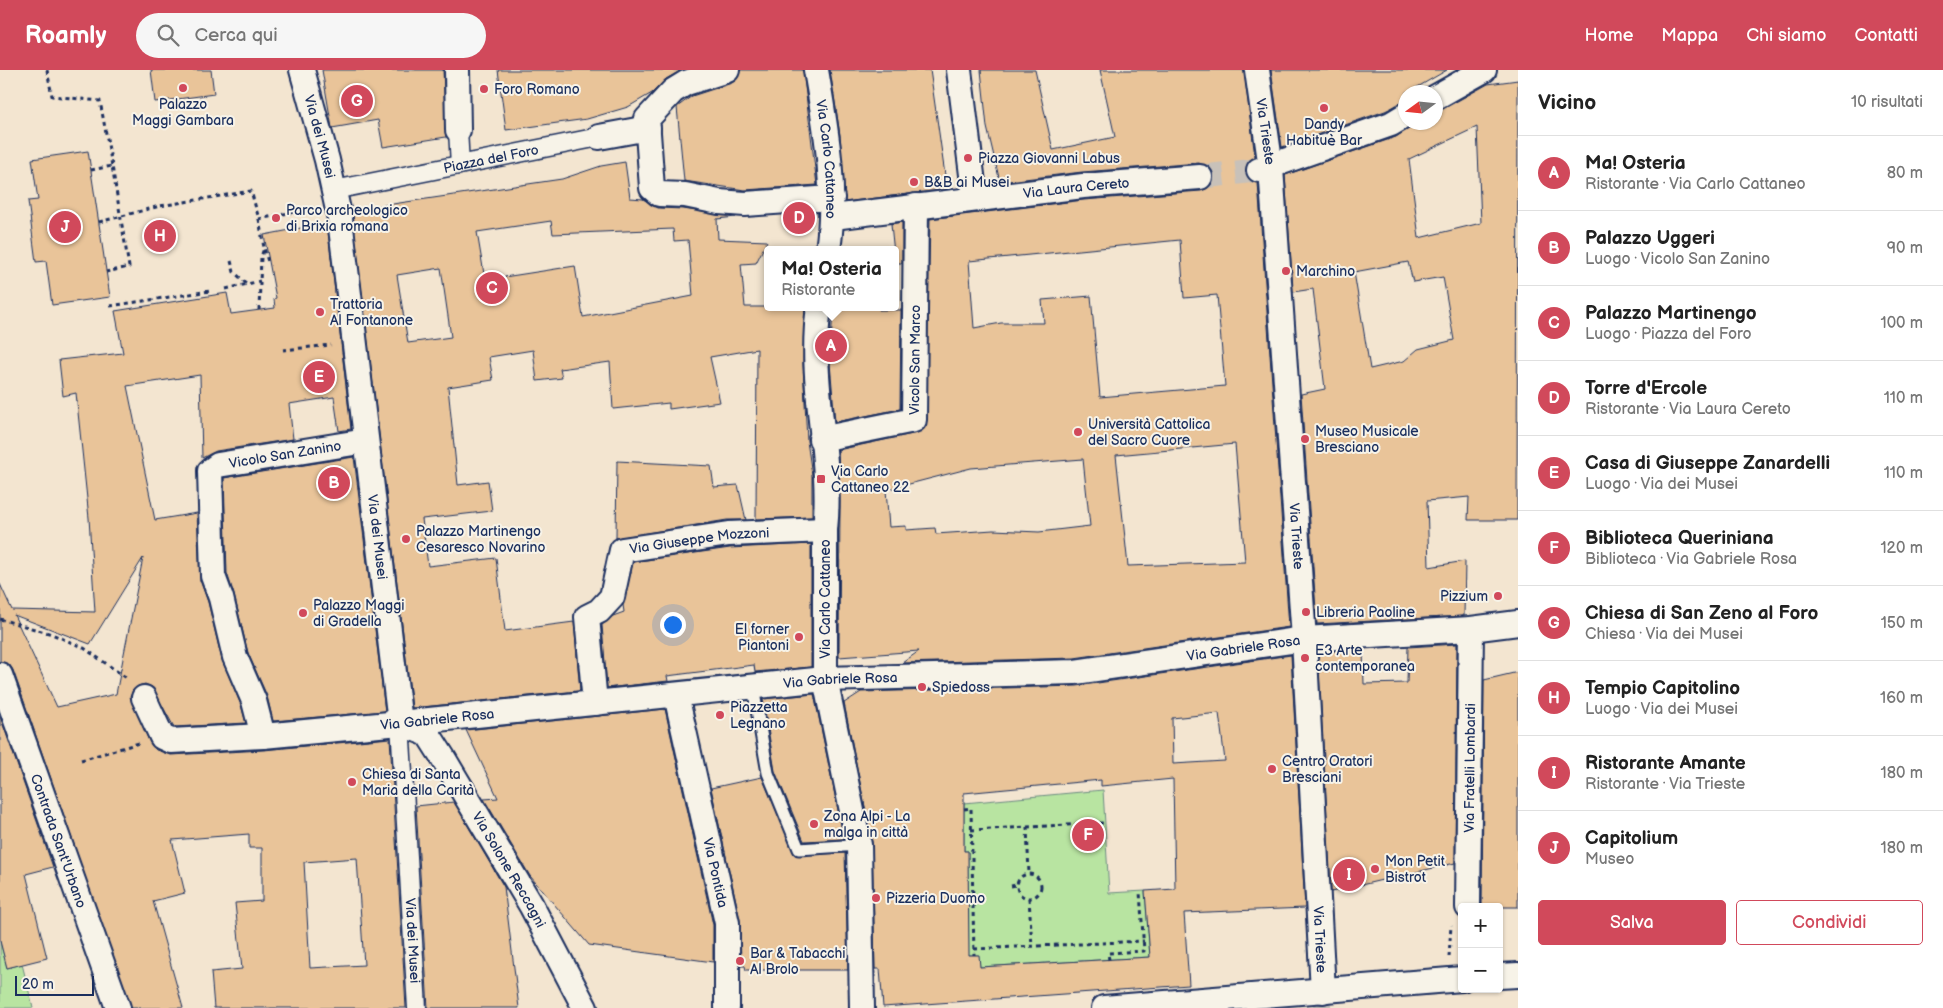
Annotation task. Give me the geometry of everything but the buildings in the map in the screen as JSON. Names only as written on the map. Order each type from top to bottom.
[{"type":"street","name":"Via dei Musei","points":[[302,70],[335,197],[354,342],[400,723],[417,1008]]},
{"type":"street","points":[[457,70],[460,165]]},
{"type":"street","name":"Via Laura Cereto","points":[[726,70],[686,83],[673,91],[647,119],[652,188],[659,194],[745,204],[832,207],[916,206],[1200,177]]},
{"type":"street","name":"Via Carlo Cattaneo","points":[[816,70],[826,130],[832,207],[828,246]]},
{"type":"street","points":[[959,70],[975,199]]},
{"type":"street","name":"Via Trieste","points":[[1257,70],[1304,639],[1323,996]]},
{"type":"street","points":[[1443,93],[1484,70]]},
{"type":"street","points":[[1265,169],[1391,124],[1398,120]]},
{"type":"street","name":"Piazza del Foro","points":[[335,197],[460,165],[648,128]]},
{"type":"street","name":"Vicolo San Marco","points":[[821,439],[914,420],[916,206]]},
{"type":"street","name":"Via Carlo Cattaneo","points":[[819,311],[816,332],[816,381],[828,508],[825,530],[825,679],[859,845],[862,1008]]},
{"type":"street","name":"Vicolo San Zanino","points":[[263,736],[254,701],[235,657],[224,606],[213,576],[210,471],[218,465],[366,442]]},
{"type":"street","name":"Via Giuseppe Mozzoni","points":[[595,703],[587,617],[599,611],[612,597],[622,550],[729,534],[825,530]]},
{"type":"street","name":"Via Gabriele Rosa","points":[[162,737],[171,741],[263,736],[825,679],[1075,672],[1304,639],[1471,629],[1518,624]]},
{"type":"street","name":"Via Fratelli Lombardi","points":[[1468,903],[1471,629]]},
{"type":"street","name":"Contrada Sant'Urbano","points":[[0,675],[118,1008]]},
{"type":"street","name":"Via Pontida","points":[[676,695],[727,923],[727,1008]]},
{"type":"street","points":[[144,698],[162,737]]},
{"type":"street","name":"Via Solone Reccagni","points":[[400,723],[428,734],[433,741],[531,905],[585,1008]]},
{"type":"street","points":[[1503,976],[1518,975]]},
{"type":"street","points":[[1104,1008],[1323,996],[1458,979]]},
{"type":"lane","points":[[753,687],[768,773],[799,849],[859,845]]},
{"type":"path","points":[[47,70],[52,96],[100,101],[129,267],[106,272]]},
{"type":"path","points":[[91,170],[112,166]]},
{"type":"path","points":[[99,222],[160,206],[251,191],[268,262]]},
{"type":"path","points":[[259,219],[335,197]]},
{"type":"path","points":[[259,310],[264,248]]},
{"type":"path","points":[[231,261],[234,272],[247,284]]},
{"type":"path","points":[[226,289],[260,280]]},
{"type":"path","points":[[110,306],[210,291]]},
{"type":"path","points":[[283,350],[354,342]]},
{"type":"path","points":[[0,618],[52,634],[84,648],[138,687],[144,698]]},
{"type":"path","points":[[82,760],[162,737]]},
{"type":"path","points":[[964,809],[971,808],[974,955]]},
{"type":"path","points":[[971,830],[1105,823]]},
{"type":"path","points":[[1027,827],[1029,874]]},
{"type":"path","points":[[1029,874],[1036,876],[1043,885],[1038,894],[1029,898],[1020,894],[1017,885],[1020,878],[1029,874]]},
{"type":"path","points":[[1011,886],[1017,885]]},
{"type":"path","points":[[1109,960],[1108,954],[1144,951],[1140,892]]},
{"type":"path","points":[[1029,898],[1032,947]]},
{"type":"path","points":[[974,950],[1144,941]]},
{"type":"green space","points":[[1103,790],[1109,893],[1145,891],[1150,957],[980,967],[978,955],[967,955],[968,851],[964,851],[964,803]]},
{"type":"green space","points":[[0,941],[7,968],[22,964],[33,1008],[0,1008]]},
{"type":"tunnel","points":[[1200,177],[1259,170]]},
{"type":"tunnel","points":[[1322,1002],[1322,1008]]},
{"type":"place","name":"Palazzo Maggi Gambara","points":[[183,88]]},
{"type":"place","name":"Foro Romano","points":[[484,89]]},
{"type":"place","name":"Chiesa di San Zeno al Foro","points":[[357,101]]},
{"type":"place","name":"Dandy Habituè Bar","points":[[1324,108]]},
{"type":"place","name":"Piazza Giovanni Labus","points":[[968,158]]},
{"type":"place","name":"B&B ai Musei","points":[[914,182]]},
{"type":"place","name":"Parco archeologico di Brixia romana","points":[[276,218]]},
{"type":"place","name":"Torre d'Ercole","points":[[799,218]]},
{"type":"place","name":"Capitolium","points":[[65,227]]},
{"type":"place","name":"Tempio Capitolino","points":[[160,236]]},
{"type":"place","name":"Marchino","points":[[1286,271]]},
{"type":"place","name":"Palazzo Martinengo","points":[[492,288]]},
{"type":"place","name":"Trattoria Al Fontanone","points":[[320,312]]},
{"type":"place","name":"Ma! Osteria","points":[[831,346]]},
{"type":"place","name":"Casa di Giuseppe Zanardelli","points":[[319,377]]},
{"type":"place","name":"Università Cattolica del Sacro Cuore","points":[[1078,432]]},
{"type":"place","name":"Museo Musicale Bresciano","points":[[1305,439]]},
{"type":"place","name":"Via Carlo Cattaneo 22","points":[[821,479]]},
{"type":"place","name":"Palazzo Uggeri","points":[[334,483]]},
{"type":"place","name":"Palazzo Martinengo Cesaresco Novarino","points":[[406,539]]},
{"type":"place","name":"Pizzium","points":[[1498,596]]},
{"type":"place","name":"Libreria Paoline","points":[[1306,612]]},
{"type":"place","name":"Palazzo Maggi di Gradella","points":[[303,613]]},
{"type":"place","name":"El forner Piantoni","points":[[799,637]]},
{"type":"place","name":"E3 Arte contemporanea","points":[[1305,658]]},
{"type":"place","name":"Spiedoss","points":[[922,687]]},
{"type":"place","name":"Piazzetta Legnano","points":[[720,715]]},
{"type":"place","name":"Centro Oratori Bresciani","points":[[1272,769]]},
{"type":"place","name":"Chiesa di Santa Maria della Carità","points":[[352,782]]},
{"type":"place","name":"Zona Alpi - La malga in città","points":[[814,824]]},
{"type":"place","name":"Biblioteca Queriniana","points":[[1088,835]]},
{"type":"place","name":"Mon Petit Bistrot","points":[[1375,869]]},
{"type":"place","name":"Ristorante Amante","points":[[1349,875]]},
{"type":"place","name":"Pizzeria Duomo","points":[[876,898]]},
{"type":"place","name":"Bar & Tabacchi Al Brolo","points":[[740,961]]}]
